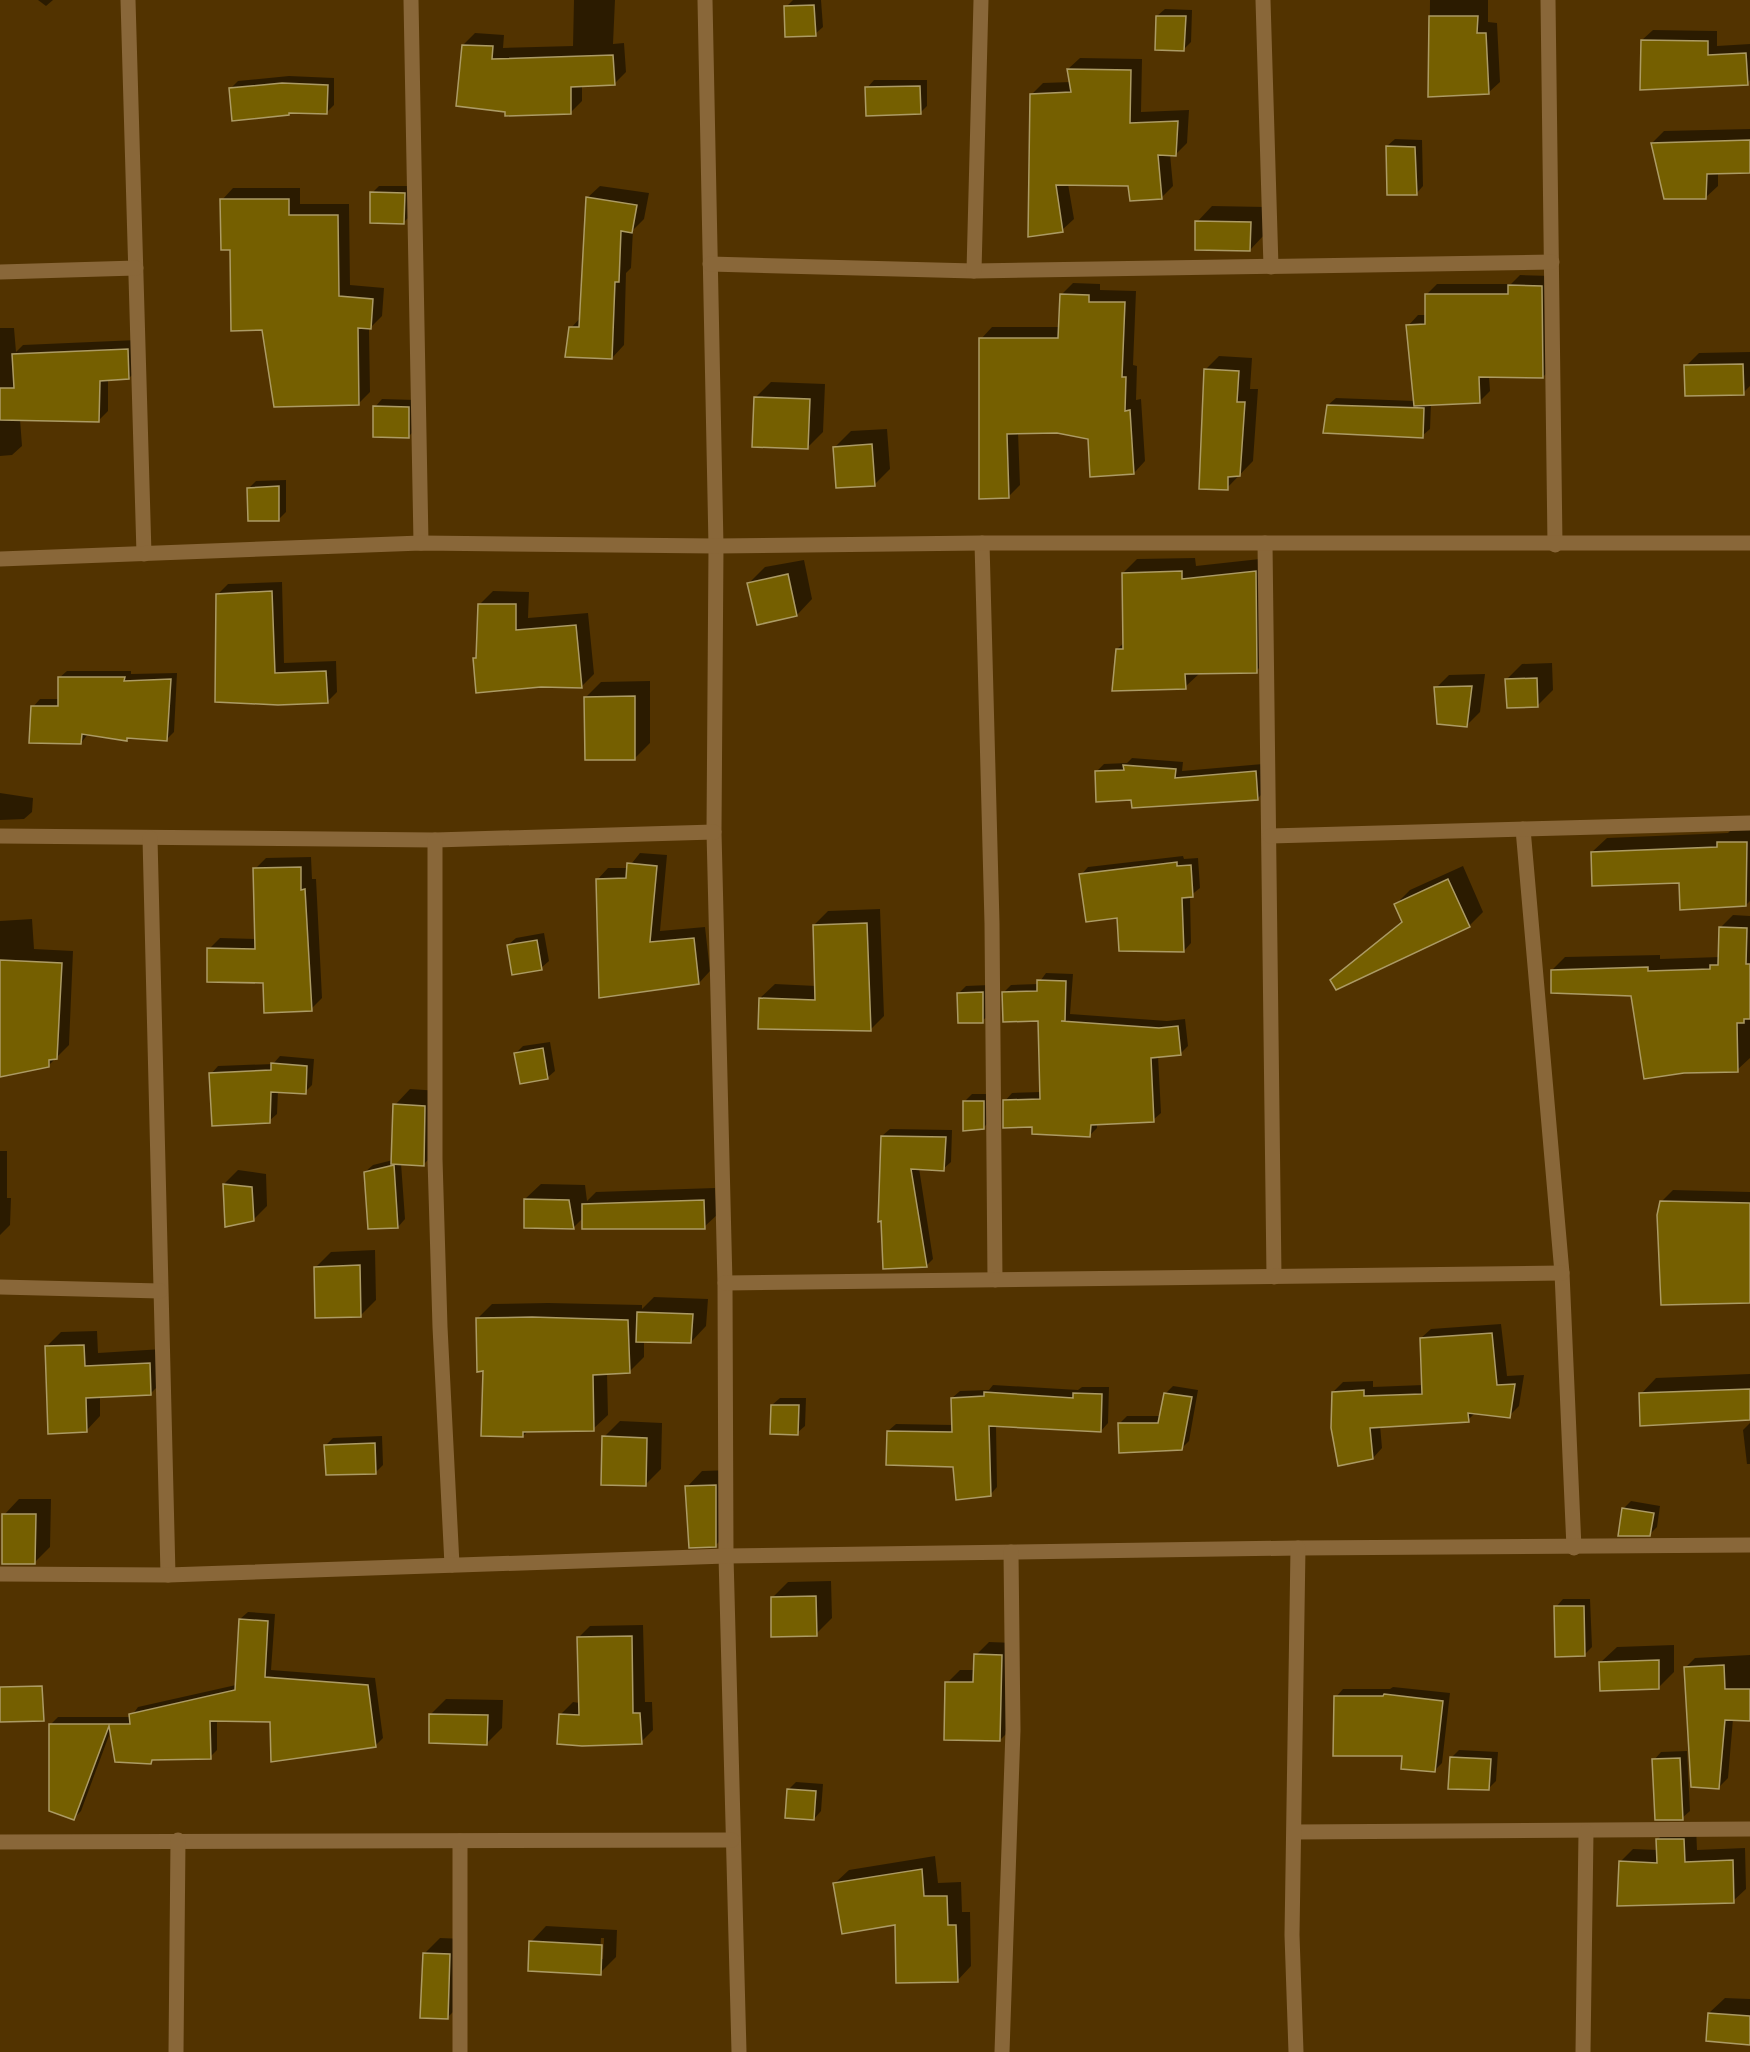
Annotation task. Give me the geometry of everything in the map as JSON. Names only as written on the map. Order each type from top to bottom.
[{"type":"street","points":[[128,0],[144,554]]},
{"type":"street","points":[[411,0],[421,543]]},
{"type":"street","points":[[705,0],[716,546],[714,832],[725,1283],[726,1556],[739,2052]]},
{"type":"street","points":[[974,271],[981,0]]},
{"type":"street","points":[[1263,0],[1271,267]]},
{"type":"street","points":[[1548,0],[1555,544]]},
{"type":"street","points":[[710,264],[974,271],[1552,262]]},
{"type":"street","points":[[0,272],[136,268]]},
{"type":"street","points":[[0,559],[421,543],[716,546],[982,543],[1750,543]]},
{"type":"street","points":[[982,543],[992,923],[995,1280]]},
{"type":"street","points":[[1265,543],[1274,1277]]},
{"type":"street","points":[[1270,836],[1750,823]]},
{"type":"street","points":[[1523,829],[1562,1273],[1574,1548]]},
{"type":"street","points":[[0,836],[435,840],[714,832]]},
{"type":"street","points":[[150,838],[168,1575]]},
{"type":"street","points":[[435,840],[435,1159],[440,1327],[452,1565]]},
{"type":"street","points":[[725,1283],[1562,1273]]},
{"type":"street","points":[[0,1287],[160,1291]]},
{"type":"street","points":[[0,1574],[168,1575],[726,1556],[1298,1548],[1574,1548],[1750,1545]]},
{"type":"street","points":[[1296,2052],[1292,1935],[1298,1548]]},
{"type":"street","points":[[1002,2052],[1013,1730],[1011,1552]]},
{"type":"street","points":[[1295,1832],[1586,1832],[1750,1829]]},
{"type":"street","points":[[1583,2052],[1586,1832]]},
{"type":"street","points":[[176,2052],[178,1840]]},
{"type":"street","points":[[0,1842],[732,1840]]},
{"type":"street","points":[[460,1841],[460,2052]]},
{"type":"building","points":[[814,5],[816,36],[785,37],[784,6]]},
{"type":"building","points":[[1156,16],[1186,16],[1184,51],[1155,50]]},
{"type":"building","points":[[1429,16],[1478,16],[1477,33],[1486,33],[1489,94],[1428,97]]},
{"type":"building","points":[[1641,40],[1708,41],[1708,55],[1746,53],[1748,85],[1640,90]]},
{"type":"building","points":[[462,45],[493,46],[492,59],[613,55],[615,85],[571,87],[571,114],[505,116],[505,112],[456,106]]},
{"type":"building","points":[[1067,69],[1131,70],[1130,123],[1178,121],[1176,156],[1158,155],[1162,199],[1130,201],[1128,186],[1056,185],[1063,232],[1028,237],[1030,94],[1071,92]]},
{"type":"building","points":[[282,83],[328,85],[327,114],[289,113],[289,115],[232,121],[229,88]]},
{"type":"building","points":[[920,86],[921,114],[866,116],[865,87]]},
{"type":"building","points":[[1750,140],[1750,173],[1707,174],[1706,199],[1664,199],[1651,143]]},
{"type":"building","points":[[1386,146],[1415,147],[1417,195],[1387,195]]},
{"type":"building","points":[[370,192],[405,193],[404,224],[370,223]]},
{"type":"building","points":[[586,197],[637,205],[632,233],[621,231],[619,282],[615,282],[612,359],[565,357],[569,327],[579,327]]},
{"type":"building","points":[[220,199],[289,199],[289,215],[338,215],[339,296],[373,299],[371,329],[358,328],[359,405],[274,407],[262,330],[231,331],[230,250],[221,250]]},
{"type":"building","points":[[1195,221],[1251,222],[1250,251],[1195,250]]},
{"type":"building","points":[[1508,285],[1542,286],[1543,378],[1479,377],[1480,403],[1414,406],[1406,325],[1425,324],[1425,294],[1508,294]]},
{"type":"building","points":[[1060,294],[1089,295],[1089,302],[1125,302],[1122,377],[1126,377],[1125,411],[1130,410],[1134,474],[1090,477],[1088,439],[1057,433],[1007,434],[1009,498],[979,499],[979,338],[1058,338]]},
{"type":"building","points":[[128,349],[129,379],[100,381],[99,422],[0,420],[0,388],[14,388],[12,354]]},
{"type":"building","points":[[1743,364],[1744,395],[1685,396],[1684,365]]},
{"type":"building","points":[[1204,369],[1239,371],[1237,402],[1245,402],[1240,476],[1228,477],[1228,490],[1199,489]]},
{"type":"building","points":[[754,397],[810,399],[808,449],[752,447]]},
{"type":"building","points":[[1327,405],[1424,408],[1423,438],[1323,433]]},
{"type":"building","points":[[373,406],[409,407],[409,438],[373,437]]},
{"type":"building","points":[[872,444],[875,486],[836,488],[833,447]]},
{"type":"building","points":[[279,486],[279,521],[248,521],[247,488]]},
{"type":"building","points":[[1182,571],[1182,579],[1256,571],[1257,673],[1185,674],[1186,689],[1112,691],[1116,649],[1123,649],[1122,573]]},
{"type":"building","points":[[788,574],[797,616],[757,625],[747,583]]},
{"type":"building","points":[[272,591],[275,673],[326,671],[328,703],[278,705],[215,702],[216,594]]},
{"type":"building","points":[[478,604],[516,604],[516,630],[576,625],[582,688],[541,687],[476,693],[473,658],[476,658]]},
{"type":"building","points":[[58,677],[125,677],[124,681],[171,679],[167,741],[127,738],[127,741],[82,734],[81,744],[29,743],[31,706],[58,706]]},
{"type":"building","points":[[1537,678],[1538,707],[1507,708],[1505,679]]},
{"type":"building","points":[[1472,686],[1467,727],[1437,724],[1434,687]]},
{"type":"building","points":[[635,696],[635,760],[585,760],[584,697]]},
{"type":"building","points":[[1123,765],[1176,769],[1175,778],[1256,771],[1258,800],[1132,808],[1131,800],[1096,802],[1095,771],[1124,770]]},
{"type":"building","points":[[1717,842],[1747,842],[1746,906],[1680,910],[1679,883],[1592,886],[1591,852],[1717,847]]},
{"type":"building","points":[[1177,862],[1177,866],[1191,865],[1193,897],[1182,898],[1184,952],[1119,951],[1117,918],[1086,922],[1079,874]]},
{"type":"building","points":[[627,863],[657,866],[650,942],[694,938],[699,984],[599,998],[596,879],[626,878]]},
{"type":"building","points":[[301,867],[301,890],[305,889],[312,1011],[264,1013],[263,983],[207,982],[207,948],[255,949],[253,868]]},
{"type":"building","points":[[1448,879],[1470,927],[1336,990],[1330,980],[1402,922],[1394,904]]},
{"type":"building","points":[[867,923],[871,1031],[758,1029],[759,998],[815,1000],[813,925]]},
{"type":"building","points":[[1719,927],[1747,928],[1746,964],[1750,964],[1750,1019],[1744,1019],[1744,1023],[1737,1023],[1738,1072],[1684,1073],[1644,1079],[1631,996],[1551,993],[1551,970],[1648,967],[1648,971],[1710,969],[1710,965],[1718,965]]},
{"type":"building","points":[[537,940],[542,970],[512,975],[507,945]]},
{"type":"building","points":[[0,960],[62,963],[57,1059],[49,1060],[49,1067],[0,1077]]},
{"type":"building","points":[[1037,980],[1066,981],[1065,1021],[1061,1021],[1159,1028],[1178,1026],[1181,1055],[1151,1058],[1154,1122],[1091,1125],[1090,1137],[1032,1134],[1032,1127],[1003,1128],[1003,1100],[1040,1099],[1038,1021],[1003,1022],[1002,992],[1037,991]]},
{"type":"building","points":[[983,992],[983,1023],[958,1023],[957,993]]},
{"type":"building","points":[[543,1048],[548,1079],[520,1084],[514,1053]]},
{"type":"building","points":[[271,1063],[307,1066],[306,1094],[271,1092],[270,1123],[212,1126],[209,1073],[271,1070]]},
{"type":"building","points":[[963,1101],[984,1101],[984,1129],[963,1131]]},
{"type":"building","points":[[393,1104],[425,1106],[424,1166],[391,1164]]},
{"type":"building","points":[[881,1136],[946,1137],[944,1171],[911,1169],[927,1267],[883,1269],[881,1221],[878,1222]]},
{"type":"building","points":[[394,1165],[398,1228],[368,1229],[364,1172]]},
{"type":"building","points":[[223,1184],[252,1187],[254,1221],[225,1227]]},
{"type":"building","points":[[524,1199],[569,1200],[574,1229],[524,1228]]},
{"type":"building","points":[[704,1200],[705,1229],[582,1229],[582,1204]]},
{"type":"building","points":[[1660,1201],[1750,1203],[1750,1303],[1661,1305],[1657,1215]]},
{"type":"building","points":[[360,1265],[361,1317],[315,1318],[314,1267]]},
{"type":"building","points":[[637,1312],[693,1314],[691,1343],[636,1342]]},
{"type":"building","points":[[476,1318],[628,1320],[630,1373],[593,1375],[594,1431],[523,1432],[523,1437],[481,1436],[483,1371],[477,1372]]},
{"type":"building","points":[[1492,1333],[1497,1385],[1515,1384],[1510,1418],[1468,1413],[1469,1422],[1370,1428],[1373,1459],[1338,1466],[1331,1428],[1332,1392],[1364,1390],[1364,1396],[1422,1394],[1420,1338]]},
{"type":"building","points":[[84,1345],[85,1366],[150,1363],[151,1395],[86,1398],[87,1432],[48,1434],[45,1346]]},
{"type":"building","points":[[1750,1389],[1750,1420],[1640,1426],[1639,1393]]},
{"type":"building","points":[[984,1392],[1073,1398],[1073,1393],[1102,1394],[1101,1432],[989,1426],[991,1496],[956,1500],[953,1467],[886,1465],[887,1431],[952,1432],[951,1398],[984,1396]]},
{"type":"building","points":[[1164,1393],[1192,1397],[1182,1450],[1119,1453],[1118,1423],[1158,1423]]},
{"type":"building","points":[[771,1405],[799,1405],[798,1435],[770,1434]]},
{"type":"building","points":[[602,1436],[647,1438],[646,1486],[601,1485]]},
{"type":"building","points":[[375,1443],[376,1474],[326,1475],[324,1445]]},
{"type":"building","points":[[716,1485],[716,1547],[689,1548],[685,1486]]},
{"type":"building","points":[[1622,1508],[1654,1513],[1650,1536],[1618,1536]]},
{"type":"building","points":[[2,1514],[36,1514],[35,1564],[2,1564]]},
{"type":"building","points":[[816,1596],[817,1636],[771,1637],[771,1597]]},
{"type":"building","points":[[1554,1606],[1584,1606],[1585,1656],[1555,1657]]},
{"type":"building","points":[[239,1619],[268,1621],[265,1677],[368,1685],[376,1747],[271,1762],[270,1722],[210,1721],[211,1759],[152,1760],[151,1764],[115,1762],[109,1726],[74,1820],[49,1811],[49,1724],[130,1724],[129,1714],[235,1690]]},
{"type":"building","points":[[632,1636],[633,1713],[640,1713],[642,1744],[582,1746],[557,1744],[559,1714],[579,1715],[577,1637]]},
{"type":"building","points":[[974,1654],[1002,1655],[1000,1741],[944,1740],[945,1682],[973,1682]]},
{"type":"building","points":[[1659,1660],[1659,1689],[1600,1691],[1599,1662]]},
{"type":"building","points":[[1724,1665],[1725,1689],[1750,1689],[1750,1721],[1725,1720],[1719,1789],[1691,1787],[1684,1667]]},
{"type":"building","points":[[42,1686],[44,1721],[0,1722],[0,1687]]},
{"type":"building","points":[[1384,1694],[1443,1701],[1435,1772],[1401,1769],[1402,1756],[1333,1756],[1334,1696],[1383,1696]]},
{"type":"building","points":[[429,1714],[488,1715],[487,1745],[429,1743]]},
{"type":"building","points":[[1450,1757],[1491,1759],[1489,1790],[1448,1789]]},
{"type":"building","points":[[1680,1758],[1683,1820],[1655,1820],[1652,1759]]},
{"type":"building","points":[[787,1789],[816,1791],[814,1820],[785,1818]]},
{"type":"building","points":[[1656,1839],[1684,1839],[1685,1862],[1733,1860],[1734,1903],[1617,1906],[1619,1861],[1657,1863]]},
{"type":"building","points":[[922,1869],[924,1896],[947,1896],[948,1925],[956,1925],[958,1982],[896,1983],[895,1925],[842,1934],[833,1883]]},
{"type":"building","points":[[529,1941],[602,1945],[601,1975],[528,1971]]},
{"type":"building","points":[[423,1953],[450,1954],[448,2019],[420,2018]]},
{"type":"building","points":[[1708,2013],[1750,2016],[1750,2045],[1706,2041]]}]
